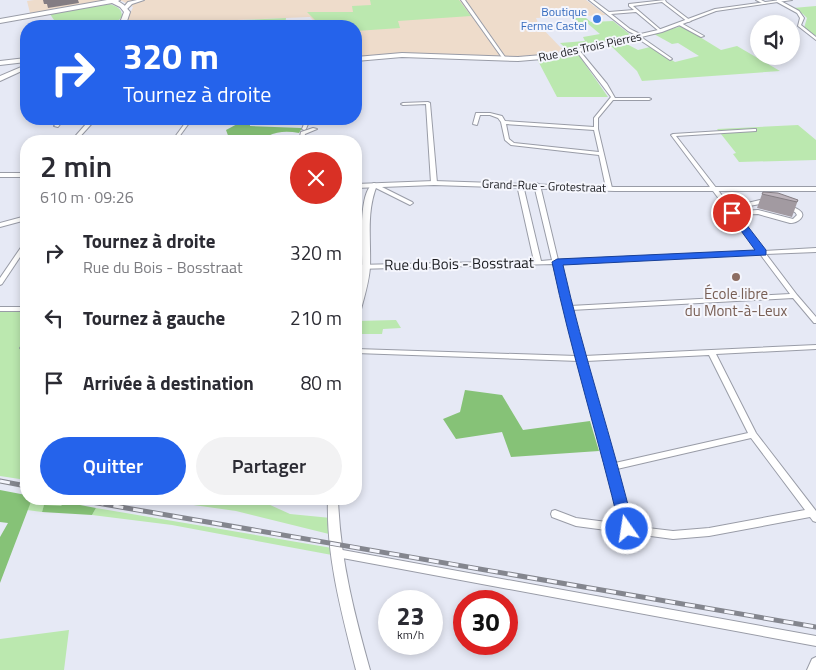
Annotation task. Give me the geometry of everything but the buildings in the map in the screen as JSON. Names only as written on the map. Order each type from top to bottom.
[{"type":"main road","points":[[0,20],[111,0]]},
{"type":"main road","points":[[111,0],[124,13],[122,20]]},
{"type":"main road","points":[[0,20],[111,0],[125,8],[127,16],[123,20]]},
{"type":"main road","points":[[0,79],[20,70]]},
{"type":"main road","points":[[0,175],[20,175]]},
{"type":"main road","name":"Grand-Rue - Grotestraat","points":[[362,186],[434,183],[714,190],[816,189]]},
{"type":"street","points":[[125,8],[130,3],[142,0]]},
{"type":"street","points":[[463,0],[504,58]]},
{"type":"street","points":[[591,0],[670,59]]},
{"type":"street","points":[[660,31],[630,5],[663,0],[689,21]]},
{"type":"street","points":[[758,0],[765,3]]},
{"type":"street","name":"Rue des Trois Pierres","points":[[362,58],[402,55],[539,58],[639,37],[689,21],[715,10],[790,0]]},
{"type":"street","points":[[778,1],[800,14],[802,18],[800,25],[815,38]]},
{"type":"street","points":[[609,13],[638,11]]},
{"type":"street","points":[[680,24],[702,34]]},
{"type":"street","points":[[578,51],[605,85],[612,99]]},
{"type":"street","points":[[0,63],[20,61]]},
{"type":"street","points":[[612,99],[650,100]]},
{"type":"street","points":[[609,188],[600,154],[596,118],[612,99]]},
{"type":"street","points":[[403,104],[428,103],[434,183]]},
{"type":"street","points":[[475,124],[477,116],[483,114],[500,117],[507,140],[513,144],[600,154]]},
{"type":"street","points":[[503,122],[596,129]]},
{"type":"street","points":[[78,135],[88,125]]},
{"type":"street","points":[[304,129],[306,125]]},
{"type":"street","points":[[302,135],[303,133],[316,129]]},
{"type":"street","points":[[754,130],[673,135],[816,321]]},
{"type":"street","points":[[362,285],[366,266],[365,239],[369,195],[374,185]]},
{"type":"street","name":"Grand-Rue - Grotestraat","points":[[374,185],[410,203]]},
{"type":"street","points":[[520,185],[538,263]]},
{"type":"street","points":[[537,186],[567,308],[612,467],[627,529]]},
{"type":"street","points":[[732,213],[752,212],[790,221],[799,219],[800,215],[797,211],[760,202],[741,206],[740,212]]},
{"type":"street","points":[[752,212],[756,203]]},
{"type":"street","points":[[0,226],[20,220]]},
{"type":"street","name":"Rue du Bois - Bosstraat","points":[[362,266],[538,263],[816,250]]},
{"type":"street","points":[[0,283],[20,253]]},
{"type":"street","points":[[567,308],[795,296]]},
{"type":"street","points":[[0,309],[20,309]]},
{"type":"street","points":[[362,351],[582,359],[816,347]]},
{"type":"street","points":[[555,514],[576,522],[673,535],[709,532],[814,516],[753,435],[712,353]]},
{"type":"street","points":[[612,467],[753,435]]},
{"type":"street","points":[[333,505],[334,544],[343,593],[363,670]]},
{"type":"street","points":[[337,553],[816,641]]},
{"type":"street","points":[[812,670],[816,662]]},
{"type":"shaded area","points":[[586,0],[606,15],[536,18],[539,25],[565,52],[513,57],[407,53],[362,57],[362,20],[313,20],[310,17],[236,20],[127,20],[133,7],[122,1],[30,13],[27,1]]},
{"type":"green space","points":[[370,0],[459,0],[471,16],[398,21],[400,28],[362,31],[362,20],[315,20],[307,12],[353,12],[352,6],[371,5]]},
{"type":"green space","points":[[110,4],[119,8],[122,17],[119,20],[54,20],[50,14]]},
{"type":"green space","points":[[816,6],[816,35],[813,36],[804,28],[807,18],[793,8]]},
{"type":"green space","points":[[286,18],[286,20],[243,20]]},
{"type":"green space","points":[[572,18],[586,18],[591,22],[613,21],[632,36],[570,52],[560,43],[585,41],[583,37],[600,34],[587,23],[576,24]]},
{"type":"green space","points":[[682,26],[721,50],[737,46],[750,54],[750,65],[770,65],[780,71],[642,81],[637,71],[610,45],[623,42],[638,50],[650,47],[675,62],[699,56],[678,43],[672,44],[654,34]]},
{"type":"green space","points":[[577,52],[608,97],[557,97],[537,59]]},
{"type":"green space","points":[[235,125],[302,128],[299,133],[283,132],[270,135],[228,135],[226,130]]},
{"type":"green space","points":[[798,125],[816,140],[816,160],[739,162],[733,154],[736,153],[717,129]]},
{"type":"green space","points":[[0,309],[20,311],[20,479],[0,476]]},
{"type":"green space","points":[[396,320],[401,328],[383,329],[382,334],[362,334],[362,321]]},
{"type":"green space","points":[[465,390],[502,395],[523,430],[590,421],[599,451],[511,457],[502,432],[456,439],[443,419],[460,412]]},
{"type":"green space","points":[[0,490],[20,494],[20,505],[30,505],[0,583],[0,537],[8,523],[0,522]]},
{"type":"green space","points":[[29,505],[62,505],[44,506],[42,512],[27,510]]},
{"type":"green space","points":[[44,505],[80,505],[96,508],[92,515],[42,512]]},
{"type":"green space","points":[[194,505],[270,505],[290,514],[331,518],[329,534],[236,511]]},
{"type":"green space","points":[[96,508],[332,548],[332,555],[172,525],[92,515]]},
{"type":"green space","points":[[69,630],[64,670],[0,670],[0,639]]},
{"type":"railway","points":[[0,481],[20,485]]},
{"type":"railway","points":[[109,505],[816,627]]},
{"type":"place","name":"Boutique Ferme Castel","points":[[597,19]]},
{"type":"place","name":"École libre du Mont-à-Leux","points":[[736,277]]},
{"type":"route","points":[[627,529],[612,467],[567,308],[557,262],[762,252],[732,213]]}]
